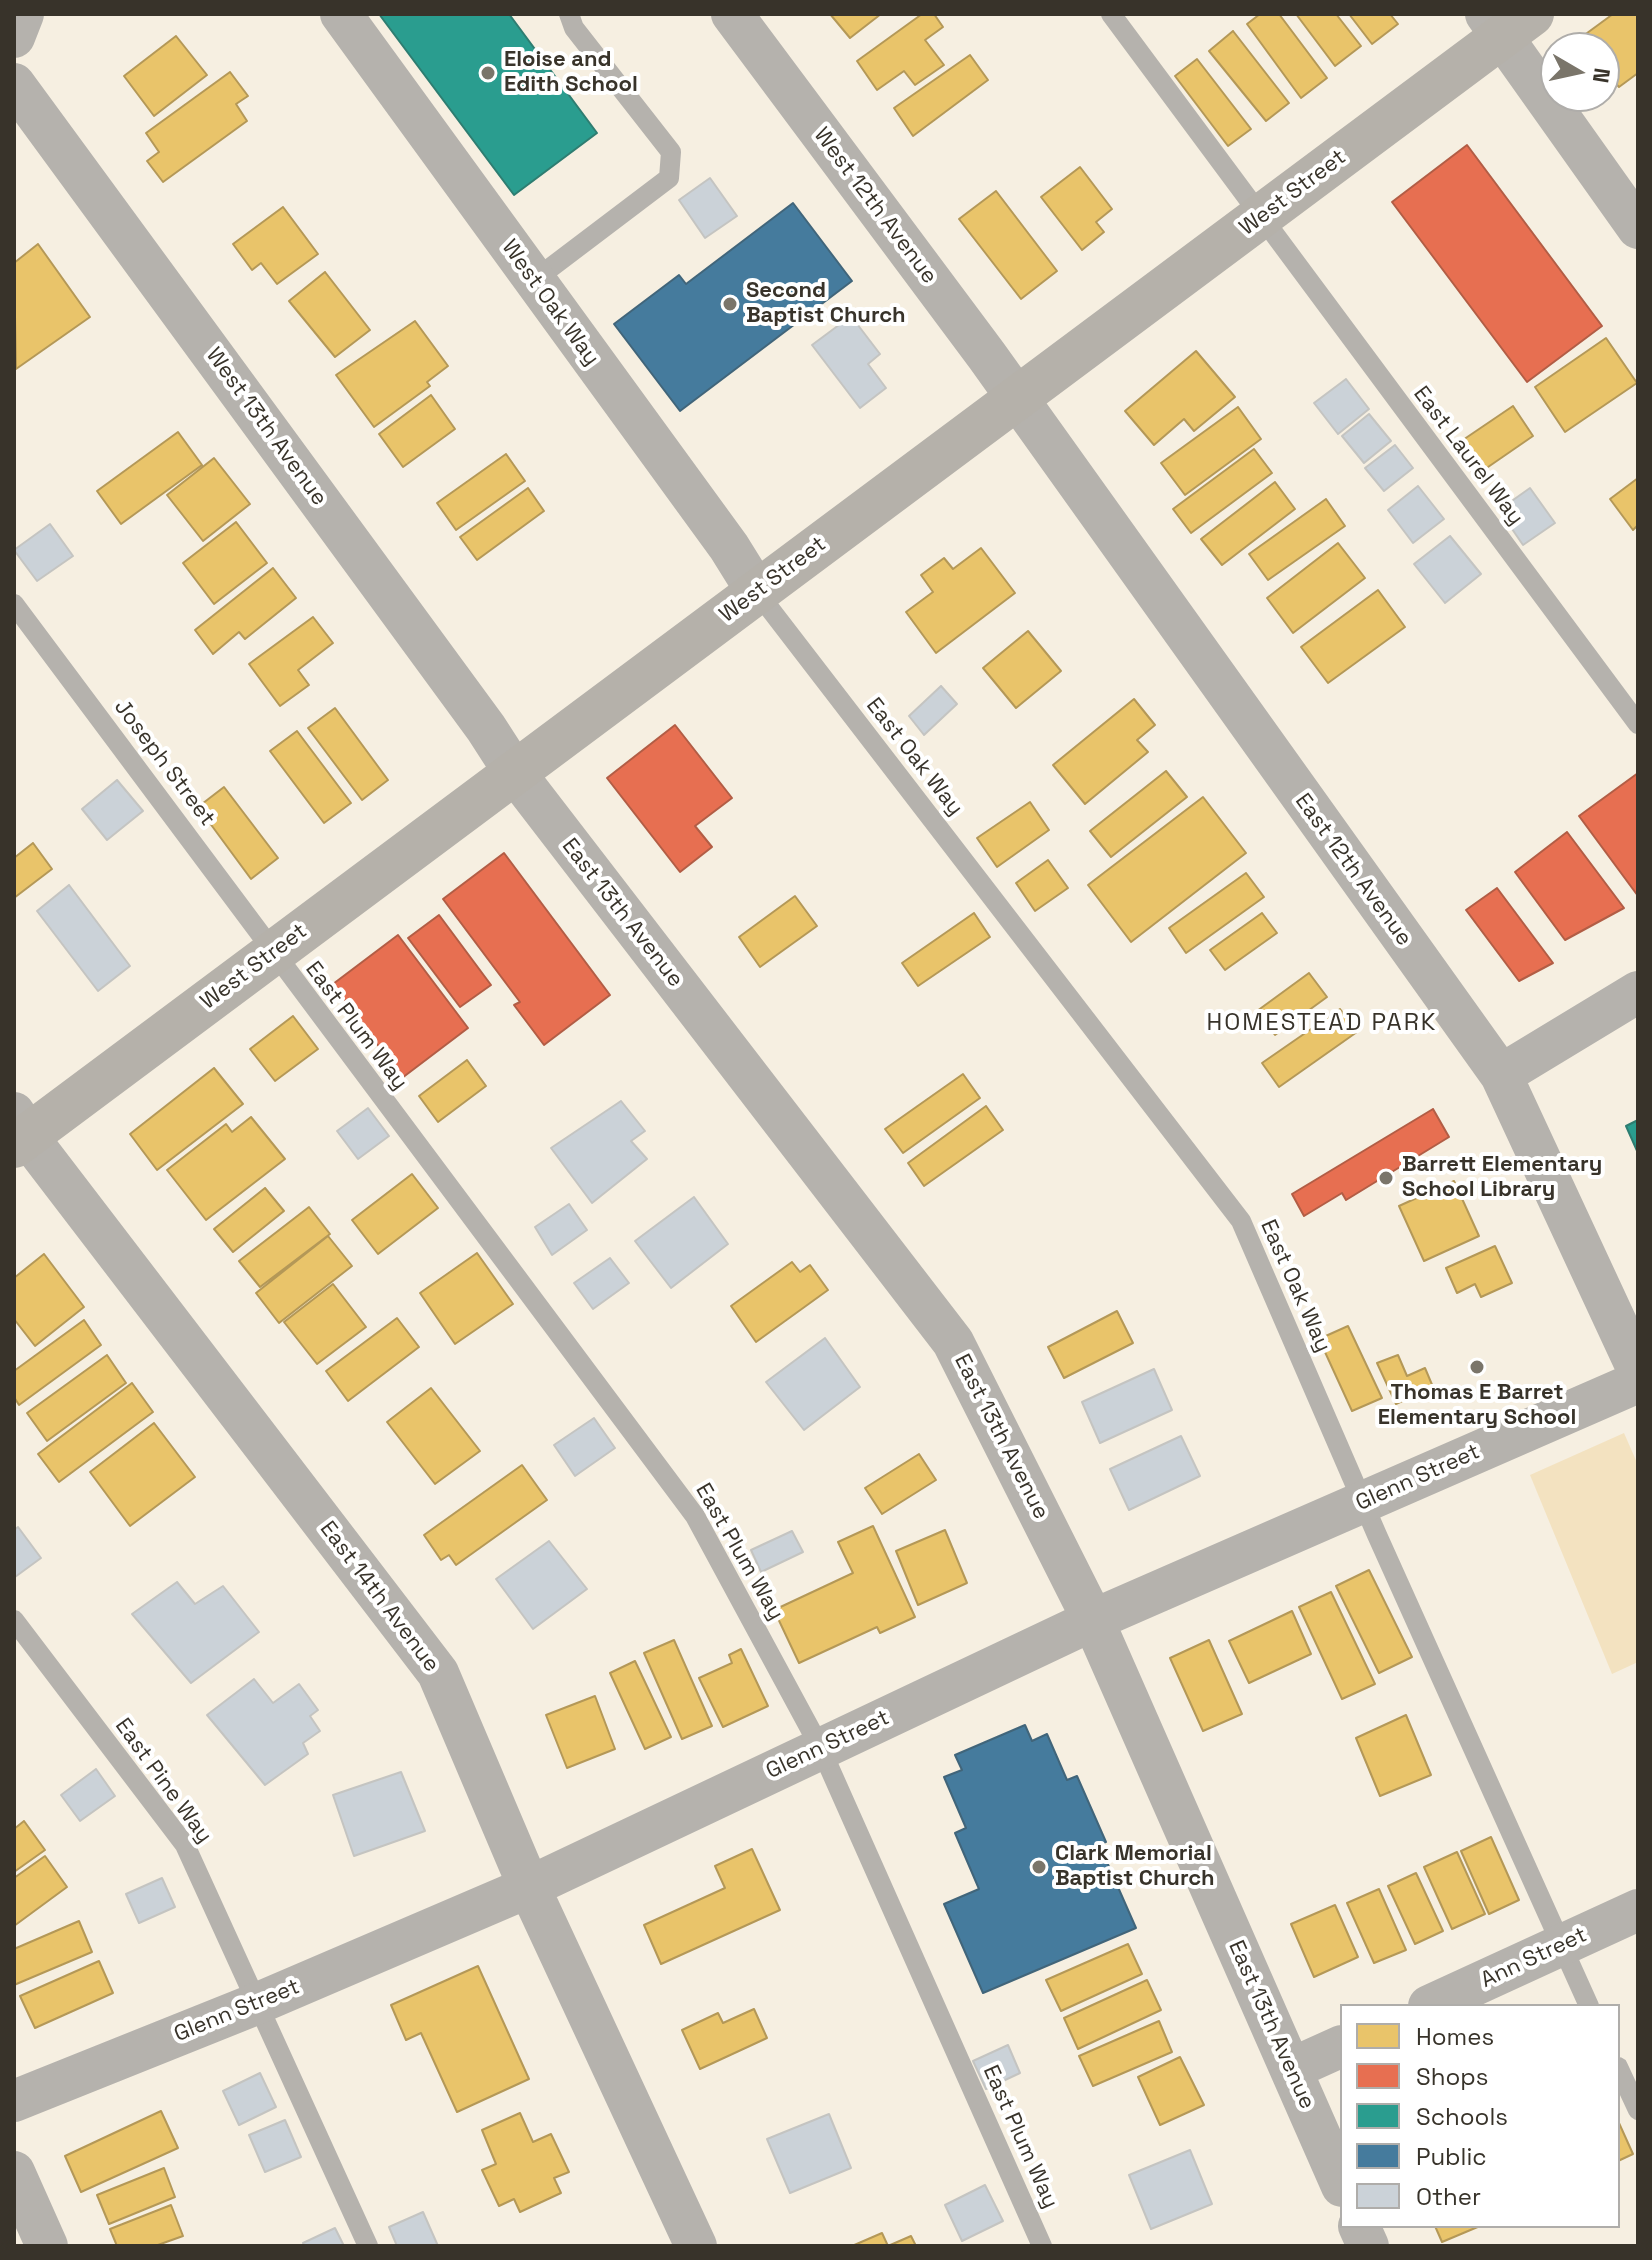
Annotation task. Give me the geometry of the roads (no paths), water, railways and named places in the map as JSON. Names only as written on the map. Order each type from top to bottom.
[{"type":"main road","name":"West Street","points":[[18,1132],[272,954],[1016,400],[1259,217],[1507,22]]},
{"type":"street","points":[[14,37],[23,14]]},
{"type":"street","name":"West Oak Way","points":[[341,14],[729,547],[757,592]]},
{"type":"street","name":"West 12th Avenue","points":[[732,14],[987,356],[1016,400]]},
{"type":"street","points":[[1507,22],[1638,228]]},
{"type":"street","name":"West 13th Avenue","points":[[14,84],[477,715],[515,773]]},
{"type":"street","name":"East 12th Avenue","points":[[1016,400],[1501,1075],[1638,1370]]},
{"type":"street","name":"East 13th Avenue","points":[[515,773],[953,1342],[1093,1620],[1340,2181]]},
{"type":"street","points":[[1501,1075],[1638,992]]},
{"type":"street","name":"East 14th Avenue","points":[[18,1132],[438,1673],[529,1887],[696,2246]]},
{"type":"street","name":"Glenn Street","points":[[14,2101],[256,2004],[529,1887],[1093,1620],[1638,1382]]},
{"type":"street","name":"Ann Street","points":[[1433,2004],[1638,1910]]},
{"type":"street","points":[[1291,2069],[1340,2047]]},
{"type":"street","points":[[14,2172],[47,2246]]},
{"type":"lane","points":[[533,281],[669,178],[671,152],[574,28],[569,14]]},
{"type":"lane","name":"East Laurel Way","points":[[1111,14],[1638,724]]},
{"type":"lane","name":"East Oak Way","points":[[757,592],[1241,1221],[1588,2004]]},
{"type":"lane","name":"Joseph Street","points":[[14,604],[242,908],[272,954]]},
{"type":"lane","name":"East Plum Way","points":[[272,954],[695,1516],[821,1749],[1042,2246]]},
{"type":"lane","name":"East Pine Way","points":[[14,1620],[185,1845],[368,2246]]},
{"type":"lane","points":[[1620,2071],[1638,2110]]},
{"type":"place","name":"Eloise and Edith School","points":[[488,73]]},
{"type":"place","name":"Second Baptist Church","points":[[730,304]]},
{"type":"place","name":"Barrett Elementary School Library","points":[[1386,1178]]},
{"type":"place","name":"Thomas E Barret Elementary School","points":[[1477,1367]]},
{"type":"place","name":"Clark Memorial Baptist Church","points":[[1039,1867]]},
{"type":"district","name":"HOMESTEAD PARK","points":[[1322,1023]]}]
